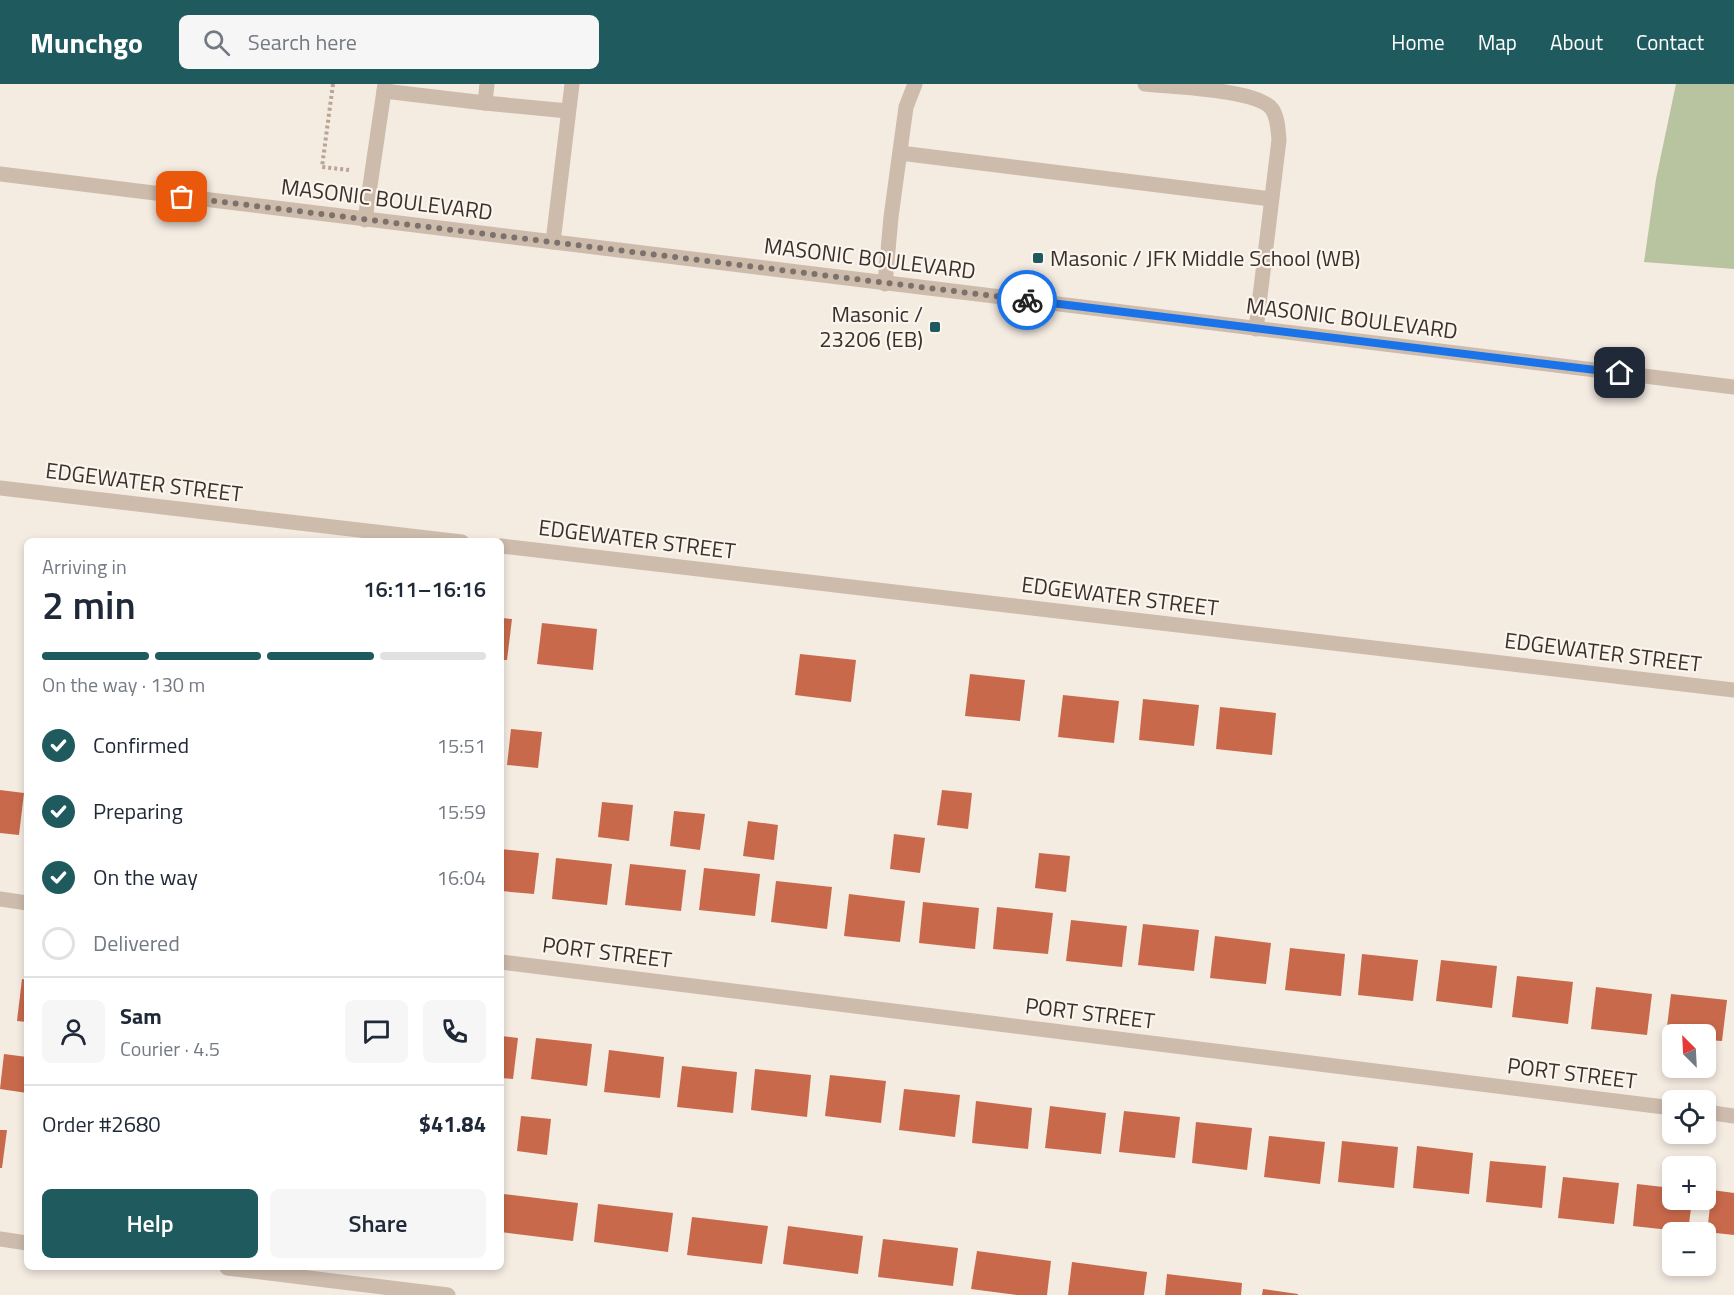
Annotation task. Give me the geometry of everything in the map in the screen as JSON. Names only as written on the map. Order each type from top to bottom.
[{"type":"street","points":[[485,103],[488,84]]},
{"type":"street","points":[[553,242],[572,84]]},
{"type":"street","points":[[885,284],[906,107],[915,84]]},
{"type":"street","points":[[1145,84],[1238,93],[1257,98],[1270,107],[1276,118],[1279,140],[1256,329]]},
{"type":"street","points":[[365,219],[384,88],[485,103],[568,111]]},
{"type":"street","points":[[900,153],[1271,199]]},
{"type":"street","name":"MASONIC BOULEVARD","points":[[0,174],[1734,387]]},
{"type":"street","name":"EDGEWATER STREET","points":[[0,488],[428,538]]},
{"type":"street","name":"EDGEWATER STREET","points":[[504,546],[1734,690]]},
{"type":"street","points":[[0,899],[24,903]]},
{"type":"street","name":"PORT STREET","points":[[504,962],[1662,1107]]},
{"type":"street","points":[[1716,1113],[1734,1116]]},
{"type":"street","points":[[0,1239],[24,1243]]},
{"type":"street","points":[[243,1270],[448,1295]]},
{"type":"path","points":[[333,84],[322,167],[372,173]]},
{"type":"green space","points":[[1676,84],[1734,84],[1734,269],[1644,262],[1656,179]]},
{"type":"building","points":[[504,618],[512,619],[507,660],[504,660]]},
{"type":"building","points":[[542,623],[597,629],[593,670],[537,664]]},
{"type":"building","points":[[800,654],[856,660],[851,702],[795,695]]},
{"type":"building","points":[[970,674],[1025,680],[1020,721],[965,716]]},
{"type":"building","points":[[1063,695],[1119,701],[1114,743],[1058,737]]},
{"type":"building","points":[[1143,699],[1199,705],[1194,746],[1139,740]]},
{"type":"building","points":[[1220,707],[1276,713],[1272,755],[1216,749]]},
{"type":"building","points":[[511,729],[542,732],[538,768],[507,765]]},
{"type":"building","points":[[0,790],[24,793],[19,835],[0,833]]},
{"type":"building","points":[[942,790],[972,793],[968,829],[937,825]]},
{"type":"building","points":[[602,802],[633,805],[629,841],[598,837]]},
{"type":"building","points":[[674,811],[705,814],[700,850],[670,846]]},
{"type":"building","points":[[748,821],[778,825],[774,860],[743,856]]},
{"type":"building","points":[[894,834],[925,838],[920,873],[890,869]]},
{"type":"building","points":[[504,849],[539,853],[534,894],[504,891]]},
{"type":"building","points":[[1039,853],[1070,856],[1066,892],[1035,888]]},
{"type":"building","points":[[556,858],[612,864],[607,905],[552,899]]},
{"type":"building","points":[[630,864],[686,870],[681,911],[625,905]]},
{"type":"building","points":[[704,868],[760,874],[755,916],[699,910]]},
{"type":"building","points":[[776,881],[832,887],[827,929],[771,922]]},
{"type":"building","points":[[849,894],[905,901],[900,942],[844,936]]},
{"type":"building","points":[[923,902],[979,908],[975,949],[919,943]]},
{"type":"building","points":[[997,907],[1053,913],[1048,954],[993,949]]},
{"type":"building","points":[[1071,920],[1127,926],[1122,967],[1066,961]]},
{"type":"building","points":[[1143,924],[1199,930],[1194,971],[1138,965]]},
{"type":"building","points":[[1215,936],[1271,943],[1266,984],[1210,978]]},
{"type":"building","points":[[1290,948],[1345,954],[1341,996],[1285,990]]},
{"type":"building","points":[[1362,954],[1418,960],[1413,1001],[1358,995]]},
{"type":"building","points":[[1441,960],[1497,966],[1492,1008],[1436,1001]]},
{"type":"building","points":[[1517,976],[1573,982],[1568,1024],[1512,1017]]},
{"type":"building","points":[[22,979],[24,979],[24,1022],[17,1021]]},
{"type":"building","points":[[1596,987],[1652,994],[1647,1035],[1591,1029]]},
{"type":"building","points":[[1671,994],[1727,1000],[1722,1041],[1716,1041],[1716,1024],[1667,1024]]},
{"type":"building","points":[[504,1036],[518,1038],[513,1079],[504,1078]]},
{"type":"building","points":[[536,1038],[592,1044],[587,1086],[531,1079]]},
{"type":"building","points":[[609,1050],[664,1057],[660,1098],[604,1092]]},
{"type":"building","points":[[4,1054],[24,1057],[24,1093],[0,1089]]},
{"type":"building","points":[[682,1066],[737,1072],[733,1113],[677,1107]]},
{"type":"building","points":[[755,1069],[811,1075],[807,1117],[751,1110]]},
{"type":"building","points":[[830,1075],[886,1081],[881,1123],[825,1116]]},
{"type":"building","points":[[904,1089],[960,1095],[955,1137],[899,1130]]},
{"type":"building","points":[[976,1101],[1032,1108],[1028,1149],[972,1143]]},
{"type":"building","points":[[1050,1106],[1106,1113],[1101,1154],[1045,1148]]},
{"type":"building","points":[[1124,1111],[1180,1117],[1175,1158],[1119,1152]]},
{"type":"building","points":[[521,1116],[551,1119],[547,1155],[517,1151]]},
{"type":"building","points":[[1196,1122],[1252,1128],[1247,1170],[1192,1163]]},
{"type":"building","points":[[0,1130],[7,1130],[2,1168],[0,1168]]},
{"type":"building","points":[[1269,1136],[1325,1142],[1320,1184],[1264,1177]]},
{"type":"building","points":[[1342,1141],[1398,1147],[1394,1188],[1338,1182]]},
{"type":"building","points":[[1417,1146],[1473,1153],[1469,1194],[1413,1188]]},
{"type":"building","points":[[1490,1161],[1546,1166],[1542,1208],[1486,1202]]},
{"type":"building","points":[[1563,1177],[1619,1183],[1614,1224],[1558,1218]]},
{"type":"building","points":[[1637,1184],[1662,1187],[1662,1210],[1691,1210],[1689,1222],[1662,1222],[1662,1229],[1633,1226]]},
{"type":"building","points":[[1716,1191],[1734,1193],[1734,1235],[1716,1233],[1716,1222],[1708,1222],[1710,1210],[1716,1210]]},
{"type":"building","points":[[504,1194],[578,1203],[573,1241],[504,1232]]},
{"type":"building","points":[[598,1204],[673,1213],[668,1252],[594,1242]]},
{"type":"building","points":[[692,1217],[768,1226],[762,1264],[687,1255]]},
{"type":"building","points":[[788,1226],[863,1236],[858,1274],[783,1264]]},
{"type":"building","points":[[883,1239],[958,1248],[953,1286],[878,1277]]},
{"type":"building","points":[[977,1251],[1051,1261],[1047,1295],[1017,1295],[971,1289]]},
{"type":"building","points":[[1072,1262],[1147,1272],[1144,1295],[1068,1295]]},
{"type":"building","points":[[1167,1274],[1242,1283],[1241,1295],[1165,1295]]},
{"type":"building","points":[[1263,1289],[1298,1294],[1298,1295],[1262,1295]]},
{"type":"way so far","points":[[182,197],[1027,300]]},
{"type":"place","name":"Masonic / JFK Middle School (WB)","points":[[1038,258]]},
{"type":"place","name":"Masonic / 23206 (EB)","points":[[935,327]]},
{"type":"route","points":[[1027,300],[1620,373]]}]
